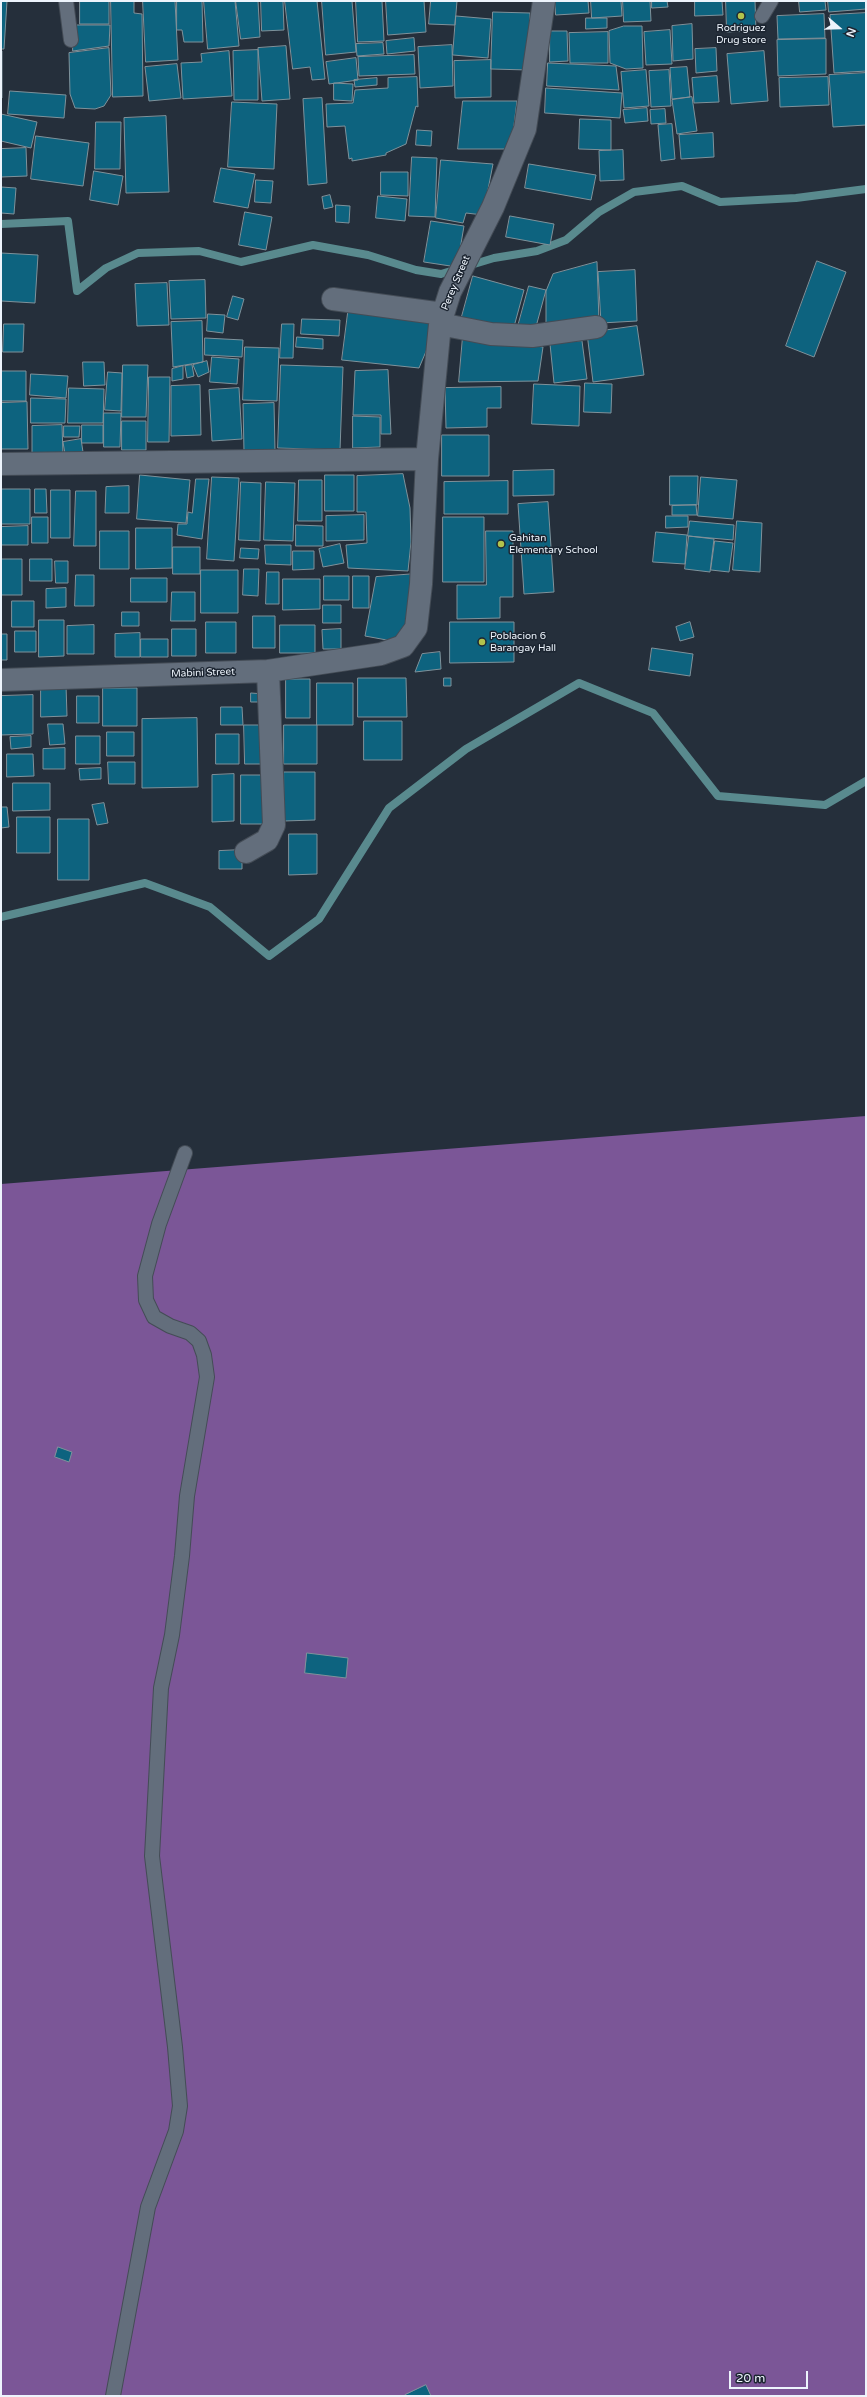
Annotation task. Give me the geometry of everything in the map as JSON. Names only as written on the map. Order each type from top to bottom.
[{"type":"street","name":"Perey Street","points":[[403,646],[416,628],[422,584],[427,460],[442,319],[450,292],[493,207],[525,129],[544,1]]},
{"type":"street","points":[[333,299],[442,319],[491,334],[532,336],[596,327]]},
{"type":"street","points":[[1,464],[427,460]]},
{"type":"street","name":"Mabini Street","points":[[1,680],[268,670],[381,654],[403,646]]},
{"type":"street","points":[[246,852],[267,840],[274,825],[268,670]]},
{"type":"lane","points":[[66,1],[71,40]]},
{"type":"lane","points":[[762,16],[771,1]]},
{"type":"lane","points":[[113,2396],[148,2207],[172,2146],[180,2106],[175,2047],[152,1856],[161,1688],[172,1635],[182,1556],[187,1496],[207,1377],[204,1355],[199,1341],[190,1333],[170,1326],[154,1317],[146,1300],[145,1276],[159,1224],[185,1152]]},
{"type":"shaded area","points":[[866,1116],[866,2396],[1,2396],[1,1184]]},
{"type":"building","points":[[1,1],[7,1],[4,49],[1,49]]},
{"type":"building","points":[[80,1],[109,1],[109,24],[80,24]]},
{"type":"building","points":[[111,1],[134,1],[134,13],[142,14],[143,96],[113,97]]},
{"type":"building","points":[[143,1],[175,1],[178,60],[146,62]]},
{"type":"building","points":[[177,1],[202,1],[203,42],[184,42],[182,30],[177,30]]},
{"type":"building","points":[[204,1],[235,1],[239,46],[208,49]]},
{"type":"building","points":[[236,1],[258,1],[260,37],[241,39]]},
{"type":"building","points":[[261,1],[283,1],[284,30],[262,31]]},
{"type":"building","points":[[285,1],[317,1],[325,79],[312,80],[310,67],[293,69]]},
{"type":"building","points":[[322,1],[352,1],[356,52],[326,55]]},
{"type":"building","points":[[356,1],[382,1],[384,41],[358,42]]},
{"type":"building","points":[[386,1],[424,1],[426,32],[388,35]]},
{"type":"building","points":[[431,1],[457,1],[455,25],[429,24]]},
{"type":"building","points":[[555,1],[588,1],[589,13],[556,15]]},
{"type":"building","points":[[591,1],[621,1],[622,16],[592,18]]},
{"type":"building","points":[[623,1],[650,1],[651,21],[624,22]]},
{"type":"building","points":[[652,1],[667,1],[668,7],[652,8]]},
{"type":"building","points":[[695,1],[722,1],[723,15],[695,16]]},
{"type":"building","name":"Rodriguez Drug store","points":[[726,1],[755,1],[756,31],[727,32]]},
{"type":"building","points":[[799,1],[825,1],[826,10],[800,12]]},
{"type":"building","points":[[828,1],[866,1],[866,9],[829,12]]},
{"type":"building","points":[[493,12],[530,13],[528,70],[491,69]]},
{"type":"building","points":[[866,13],[866,71],[834,73],[830,15]]},
{"type":"building","points":[[824,14],[825,38],[778,39],[777,16]]},
{"type":"building","points":[[456,16],[491,19],[488,58],[453,55]]},
{"type":"building","points":[[586,18],[607,18],[607,28],[586,29]]},
{"type":"building","points":[[692,24],[693,59],[673,61],[672,26]]},
{"type":"building","points":[[73,25],[110,25],[109,46],[73,51]]},
{"type":"building","points":[[624,26],[642,26],[643,68],[626,69],[610,63],[609,31]]},
{"type":"building","points":[[670,30],[672,64],[646,65],[644,32]]},
{"type":"building","points":[[550,31],[567,31],[568,61],[550,62]]},
{"type":"building","points":[[608,32],[608,63],[570,63],[569,33]]},
{"type":"building","points":[[414,38],[415,51],[387,54],[386,41]]},
{"type":"building","points":[[826,39],[826,74],[778,76],[777,40]]},
{"type":"building","points":[[383,43],[384,54],[357,56],[356,44]]},
{"type":"building","points":[[452,45],[453,86],[420,88],[418,47]]},
{"type":"building","points":[[286,46],[290,99],[262,101],[258,48]]},
{"type":"building","points":[[109,48],[111,95],[104,106],[95,109],[75,108],[70,94],[69,53]]},
{"type":"building","points":[[716,48],[717,71],[696,73],[695,49]]},
{"type":"building","points":[[258,50],[258,100],[234,100],[233,51]]},
{"type":"building","points":[[2,51],[2,98],[1,98]]},
{"type":"building","points":[[229,51],[232,96],[183,99],[181,63],[202,62],[201,54]]},
{"type":"building","points":[[764,51],[768,101],[731,104],[727,54]]},
{"type":"building","points":[[414,55],[415,74],[359,76],[358,57]]},
{"type":"building","points":[[356,58],[358,80],[329,84],[326,62]]},
{"type":"building","points":[[491,60],[491,97],[455,98],[454,61]]},
{"type":"building","points":[[548,63],[616,66],[619,90],[547,86]]},
{"type":"building","points":[[177,64],[181,98],[149,101],[145,67]]},
{"type":"building","points":[[687,67],[690,97],[672,99],[670,68]]},
{"type":"building","points":[[646,70],[649,106],[624,108],[621,72]]},
{"type":"building","points":[[669,70],[671,106],[651,107],[649,71]]},
{"type":"building","points":[[866,73],[866,125],[833,127],[829,75]]},
{"type":"building","points":[[717,76],[719,102],[694,103],[692,78]]},
{"type":"building","points":[[417,77],[418,107],[416,106],[406,144],[386,153],[386,155],[352,161],[352,158],[349,159],[345,126],[327,127],[326,104],[353,103],[355,90],[388,88],[388,78]]},
{"type":"building","points":[[828,77],[829,105],[780,107],[779,78]]},
{"type":"building","points":[[377,78],[377,85],[355,87],[354,80]]},
{"type":"building","points":[[334,83],[353,84],[352,101],[334,100]]},
{"type":"building","points":[[546,88],[622,93],[620,118],[545,113]]},
{"type":"building","points":[[10,91],[66,95],[64,118],[8,114]]},
{"type":"building","points":[[692,97],[697,131],[677,134],[672,100]]},
{"type":"building","points":[[322,98],[327,183],[308,185],[303,99]]},
{"type":"building","points":[[463,101],[517,101],[511,149],[458,149]]},
{"type":"building","points":[[232,102],[277,104],[274,169],[228,167]]},
{"type":"building","points":[[647,108],[648,121],[625,123],[623,110]]},
{"type":"building","points":[[665,109],[666,123],[651,124],[650,110]]},
{"type":"building","points":[[1,114],[37,122],[31,148],[1,141]]},
{"type":"building","points":[[166,116],[169,192],[126,193],[124,118]]},
{"type":"building","points":[[580,119],[611,120],[611,150],[579,149]]},
{"type":"building","points":[[96,122],[121,122],[120,169],[95,169]]},
{"type":"building","points":[[672,124],[675,159],[661,161],[658,125]]},
{"type":"building","points":[[417,130],[432,131],[431,146],[416,145]]},
{"type":"building","points":[[713,133],[714,157],[681,159],[679,135]]},
{"type":"building","points":[[36,136],[89,143],[83,186],[31,179]]},
{"type":"building","points":[[26,148],[27,176],[1,177],[1,149]]},
{"type":"building","points":[[623,150],[624,180],[600,181],[599,151]]},
{"type":"building","points":[[412,157],[437,158],[435,217],[409,216]]},
{"type":"building","points":[[441,160],[493,164],[483,215],[466,213],[463,223],[436,218]]},
{"type":"building","points":[[529,164],[596,175],[591,200],[525,188]]},
{"type":"building","points":[[221,168],[255,174],[248,208],[214,202]]},
{"type":"building","points":[[94,171],[123,176],[118,205],[90,200]]},
{"type":"building","points":[[381,172],[408,172],[408,196],[381,195]]},
{"type":"building","points":[[256,180],[273,181],[271,203],[255,202]]},
{"type":"building","points":[[1,187],[16,188],[14,214],[1,213]]},
{"type":"building","points":[[330,195],[333,207],[324,209],[322,197]]},
{"type":"building","points":[[378,196],[407,199],[405,221],[376,218]]},
{"type":"building","points":[[336,205],[350,206],[349,223],[336,222]]},
{"type":"building","points":[[245,212],[272,217],[266,250],[239,245]]},
{"type":"building","points":[[510,216],[554,224],[550,245],[506,237]]},
{"type":"building","points":[[431,221],[464,226],[457,267],[424,262]]},
{"type":"building","points":[[1,253],[38,255],[35,303],[1,301]]},
{"type":"building","points":[[817,261],[846,272],[814,357],[786,346]]},
{"type":"building","points":[[597,262],[599,322],[546,333],[546,291],[553,274]]},
{"type":"building","points":[[635,270],[637,321],[601,323],[598,272]]},
{"type":"building","points":[[473,276],[524,290],[512,334],[461,320]]},
{"type":"building","points":[[205,280],[206,318],[171,319],[169,281]]},
{"type":"building","points":[[167,283],[169,325],[137,326],[135,284]]},
{"type":"building","points":[[529,286],[546,290],[534,334],[517,330]]},
{"type":"building","points":[[233,296],[244,299],[238,320],[227,317]]},
{"type":"building","points":[[349,305],[441,316],[419,368],[342,360]]},
{"type":"building","points":[[208,314],[225,315],[223,333],[207,331]]},
{"type":"building","points":[[302,319],[340,320],[339,336],[301,334]]},
{"type":"building","points":[[202,321],[203,362],[173,367],[171,322]]},
{"type":"building","points":[[4,324],[24,324],[23,352],[3,352]]},
{"type":"building","points":[[282,324],[294,324],[293,358],[280,358]]},
{"type":"building","points":[[637,326],[644,375],[593,382],[587,333]]},
{"type":"building","points":[[463,336],[543,347],[538,381],[459,382]]},
{"type":"building","points":[[297,337],[323,339],[323,349],[296,347]]},
{"type":"building","points":[[205,338],[243,340],[242,357],[205,355]]},
{"type":"building","points":[[582,341],[587,379],[554,383],[550,344]]},
{"type":"building","points":[[245,347],[279,348],[277,401],[243,400]]},
{"type":"building","points":[[212,357],[239,359],[237,384],[210,382]]},
{"type":"building","points":[[207,361],[209,372],[198,377],[193,365]]},
{"type":"building","points":[[83,362],[104,362],[105,385],[84,386]]},
{"type":"building","points":[[123,365],[148,365],[146,417],[122,417]]},
{"type":"building","points":[[192,365],[194,376],[187,378],[185,366]]},
{"type":"building","points":[[281,365],[343,367],[340,450],[278,448]]},
{"type":"building","points":[[183,366],[183,379],[172,381],[172,369]]},
{"type":"building","points":[[388,370],[391,434],[381,434],[381,415],[353,415],[355,371]]},
{"type":"building","points":[[1,371],[26,371],[26,401],[1,401]]},
{"type":"building","points":[[108,372],[122,373],[121,411],[105,410]]},
{"type":"building","points":[[31,374],[68,376],[66,398],[30,395]]},
{"type":"building","points":[[149,377],[170,377],[169,442],[148,442]]},
{"type":"building","points":[[585,383],[612,384],[611,413],[584,412]]},
{"type":"building","points":[[534,384],[580,386],[579,426],[532,424]]},
{"type":"building","points":[[200,385],[201,435],[171,436],[171,386]]},
{"type":"building","points":[[501,387],[501,408],[487,408],[487,427],[446,428],[445,388]]},
{"type":"building","points":[[69,388],[104,389],[103,423],[68,423]]},
{"type":"building","points":[[239,388],[242,439],[212,441],[209,390]]},
{"type":"building","points":[[31,398],[66,399],[65,423],[31,423]]},
{"type":"building","points":[[27,402],[28,449],[1,449],[1,403]]},
{"type":"building","points":[[274,403],[275,451],[244,452],[243,404]]},
{"type":"building","points":[[104,413],[121,413],[120,447],[104,447]]},
{"type":"building","points":[[353,416],[380,417],[380,447],[353,448]]},
{"type":"building","points":[[122,421],[146,421],[146,450],[122,450]]},
{"type":"building","points":[[62,425],[63,455],[32,455],[32,426]]},
{"type":"building","points":[[82,425],[103,425],[103,443],[82,443]]},
{"type":"building","points":[[64,426],[80,426],[79,437],[64,437]]},
{"type":"building","points":[[442,435],[489,435],[489,476],[442,476]]},
{"type":"building","points":[[81,439],[83,452],[65,454],[63,442]]},
{"type":"building","points":[[554,470],[554,495],[513,496],[513,471]]},
{"type":"building","points":[[403,474],[410,508],[411,542],[408,571],[348,568],[346,545],[367,543],[366,512],[357,512],[357,476]]},
{"type":"building","points":[[140,475],[190,480],[186,523],[137,519]]},
{"type":"building","points":[[325,475],[354,475],[354,511],[325,511]]},
{"type":"building","points":[[670,476],[698,476],[697,505],[670,505]]},
{"type":"building","points":[[212,477],[239,478],[234,561],[207,559]]},
{"type":"building","points":[[701,477],[737,480],[733,519],[698,516]]},
{"type":"building","points":[[196,479],[209,479],[202,539],[177,535],[178,524],[187,524],[188,512],[192,513]]},
{"type":"building","points":[[299,480],[322,480],[322,521],[298,521]]},
{"type":"building","points":[[508,481],[508,514],[444,514],[444,482]]},
{"type":"building","points":[[241,482],[261,483],[260,541],[239,540]]},
{"type":"building","points":[[266,482],[295,483],[293,541],[264,540]]},
{"type":"building","points":[[129,486],[129,513],[105,513],[106,487]]},
{"type":"building","points":[[2,489],[30,489],[30,524],[2,524]]},
{"type":"building","points":[[35,489],[46,489],[47,513],[35,513]]},
{"type":"building","points":[[51,490],[70,490],[70,538],[51,538]]},
{"type":"building","points":[[76,491],[96,491],[96,546],[74,546]]},
{"type":"building","points":[[548,502],[554,592],[524,594],[518,504]]},
{"type":"building","points":[[696,505],[697,515],[672,515],[672,506]]},
{"type":"building","points":[[364,515],[364,540],[326,541],[326,516]]},
{"type":"building","points":[[666,516],[688,516],[688,527],[666,528]]},
{"type":"building","points":[[32,517],[48,517],[48,543],[32,543]]},
{"type":"building","points":[[443,517],[484,517],[484,582],[443,582]]},
{"type":"building","points":[[690,521],[734,525],[733,540],[688,536]]},
{"type":"building","points":[[737,521],[762,523],[760,572],[733,570]]},
{"type":"building","points":[[296,525],[323,526],[323,546],[296,546]]},
{"type":"building","points":[[28,526],[28,545],[1,545],[1,527]]},
{"type":"building","points":[[136,528],[172,528],[172,568],[136,569]]},
{"type":"building","points":[[100,531],[129,531],[129,569],[100,569]]},
{"type":"building","points":[[486,531],[513,531],[513,597],[500,597],[500,618],[457,619],[457,585],[486,585]]},
{"type":"building","points":[[656,532],[687,535],[685,564],[653,562]]},
{"type":"building","points":[[689,536],[714,539],[710,572],[685,569]]},
{"type":"building","points":[[715,541],[733,543],[729,572],[711,570]]},
{"type":"building","points":[[340,544],[344,563],[323,567],[319,549]]},
{"type":"building","points":[[265,545],[291,545],[291,565],[266,564]]},
{"type":"building","points":[[173,547],[200,547],[200,574],[173,574]]},
{"type":"building","points":[[241,548],[259,549],[258,559],[240,558]]},
{"type":"building","points":[[293,551],[314,551],[314,569],[293,570]]},
{"type":"building","points":[[1,559],[22,559],[22,595],[1,595]]},
{"type":"building","points":[[30,559],[52,559],[52,581],[30,581]]},
{"type":"building","points":[[55,561],[68,561],[68,583],[56,583]]},
{"type":"building","points":[[244,569],[259,569],[258,596],[243,595]]},
{"type":"building","points":[[201,570],[238,570],[238,613],[201,613]]},
{"type":"building","points":[[267,572],[279,572],[279,604],[266,604]]},
{"type":"building","points":[[415,574],[403,643],[365,636],[376,577]]},
{"type":"building","points":[[76,575],[94,575],[94,606],[75,606]]},
{"type":"building","points":[[324,576],[349,576],[349,600],[324,600]]},
{"type":"building","points":[[353,576],[369,576],[369,608],[353,608]]},
{"type":"building","points":[[131,578],[167,578],[167,602],[131,602]]},
{"type":"building","points":[[283,579],[320,579],[320,609],[283,610]]},
{"type":"building","points":[[66,588],[66,607],[46,608],[46,589]]},
{"type":"building","points":[[172,592],[195,592],[195,621],[171,621]]},
{"type":"building","points":[[12,601],[34,601],[34,627],[12,627]]},
{"type":"building","points":[[323,605],[341,605],[341,623],[323,623]]},
{"type":"building","points":[[122,612],[139,612],[139,626],[122,626]]},
{"type":"building","points":[[253,616],[275,616],[275,648],[253,648]]},
{"type":"building","points":[[39,620],[64,620],[64,656],[39,657]]},
{"type":"building","points":[[206,622],[236,622],[236,653],[206,653]]},
{"type":"building","name":"Poblacion 6 Barangay Hall","points":[[450,622],[514,622],[514,662],[450,663]]},
{"type":"building","points":[[690,622],[694,637],[680,641],[676,627]]},
{"type":"building","points":[[94,625],[94,654],[67,654],[67,626]]},
{"type":"building","points":[[280,625],[315,625],[315,653],[280,653]]},
{"type":"building","points":[[172,629],[196,629],[196,656],[172,656]]},
{"type":"building","points":[[341,629],[341,649],[323,649],[322,630]]},
{"type":"building","points":[[15,631],[36,631],[36,652],[15,652]]},
{"type":"building","points":[[140,633],[140,657],[115,657],[115,634]]},
{"type":"building","points":[[1,634],[7,634],[7,660],[1,660]]},
{"type":"building","points":[[141,639],[168,639],[168,657],[141,657]]},
{"type":"building","points":[[652,648],[693,654],[690,676],[649,670]]},
{"type":"building","points":[[440,652],[441,669],[415,672],[422,654]]},
{"type":"building","points":[[358,678],[406,678],[407,717],[358,717]]},
{"type":"building","points":[[444,678],[451,678],[451,686],[444,686]]},
{"type":"building","points":[[286,679],[310,679],[310,718],[286,718]]},
{"type":"building","points":[[317,683],[353,683],[353,725],[317,725]]},
{"type":"building","points":[[41,685],[66,685],[67,716],[41,717]]},
{"type":"building","points":[[103,688],[137,688],[137,726],[103,726]]},
{"type":"building","points":[[251,693],[265,694],[265,702],[251,702]]},
{"type":"building","points":[[33,695],[33,734],[1,735],[1,696]]},
{"type":"building","points":[[77,696],[99,696],[99,723],[77,723]]},
{"type":"building","points":[[221,707],[242,707],[243,725],[221,725]]},
{"type":"building","points":[[197,718],[198,787],[142,788],[142,719]]},
{"type":"building","points":[[364,721],[402,721],[402,760],[364,760]]},
{"type":"building","points":[[48,724],[63,724],[65,744],[50,745]]},
{"type":"building","points":[[244,725],[265,725],[265,764],[245,764]]},
{"type":"building","points":[[284,725],[317,725],[317,764],[284,764]]},
{"type":"building","points":[[107,732],[134,732],[134,756],[107,756]]},
{"type":"building","points":[[216,734],[239,734],[239,764],[216,764]]},
{"type":"building","points":[[31,736],[31,747],[11,749],[10,737]]},
{"type":"building","points":[[76,736],[100,736],[100,764],[76,764]]},
{"type":"building","points":[[65,748],[65,769],[43,769],[43,749]]},
{"type":"building","points":[[7,754],[33,754],[34,776],[7,777]]},
{"type":"building","points":[[108,762],[135,762],[135,784],[109,784]]},
{"type":"building","points":[[101,768],[101,779],[80,780],[79,769]]},
{"type":"building","points":[[284,772],[315,772],[315,820],[284,821]]},
{"type":"building","points":[[234,774],[234,821],[212,822],[212,775]]},
{"type":"building","points":[[241,775],[269,775],[269,824],[241,824]]},
{"type":"building","points":[[13,783],[50,783],[50,810],[13,811]]},
{"type":"building","points":[[104,803],[108,823],[97,825],[92,805]]},
{"type":"building","points":[[1,807],[7,807],[9,827],[1,828]]},
{"type":"building","points":[[17,817],[50,817],[50,853],[17,853]]},
{"type":"building","points":[[58,819],[89,819],[89,880],[58,880]]},
{"type":"building","points":[[289,834],[317,834],[317,874],[289,875]]},
{"type":"building","points":[[242,850],[242,869],[219,869],[219,851]]},
{"type":"building","points":[[58,1447],[72,1452],[69,1462],[55,1457]]},
{"type":"building","points":[[307,1653],[348,1658],[346,1678],[305,1673]]},
{"type":"building","points":[[426,2385],[431,2396],[405,2396],[405,2395]]},
{"type":"waterway","points":[[1,224],[68,221],[77,291],[106,268],[138,253],[199,251],[241,262],[313,245],[368,255],[416,270],[441,274],[494,258],[537,251],[566,240],[599,212],[634,192],[682,186],[720,202],[796,198],[866,189]]},
{"type":"waterway","points":[[1,917],[145,883],[210,907],[269,956],[319,919],[389,808],[466,749],[579,683],[653,713],[718,796],[825,805],[866,781]]},
{"type":"place","name":"Rodriguez Drug store","points":[[741,16]]},
{"type":"place","name":"Gahitan Elementary School","points":[[501,544]]},
{"type":"place","name":"Poblacion 6 Barangay Hall","points":[[482,642]]}]
